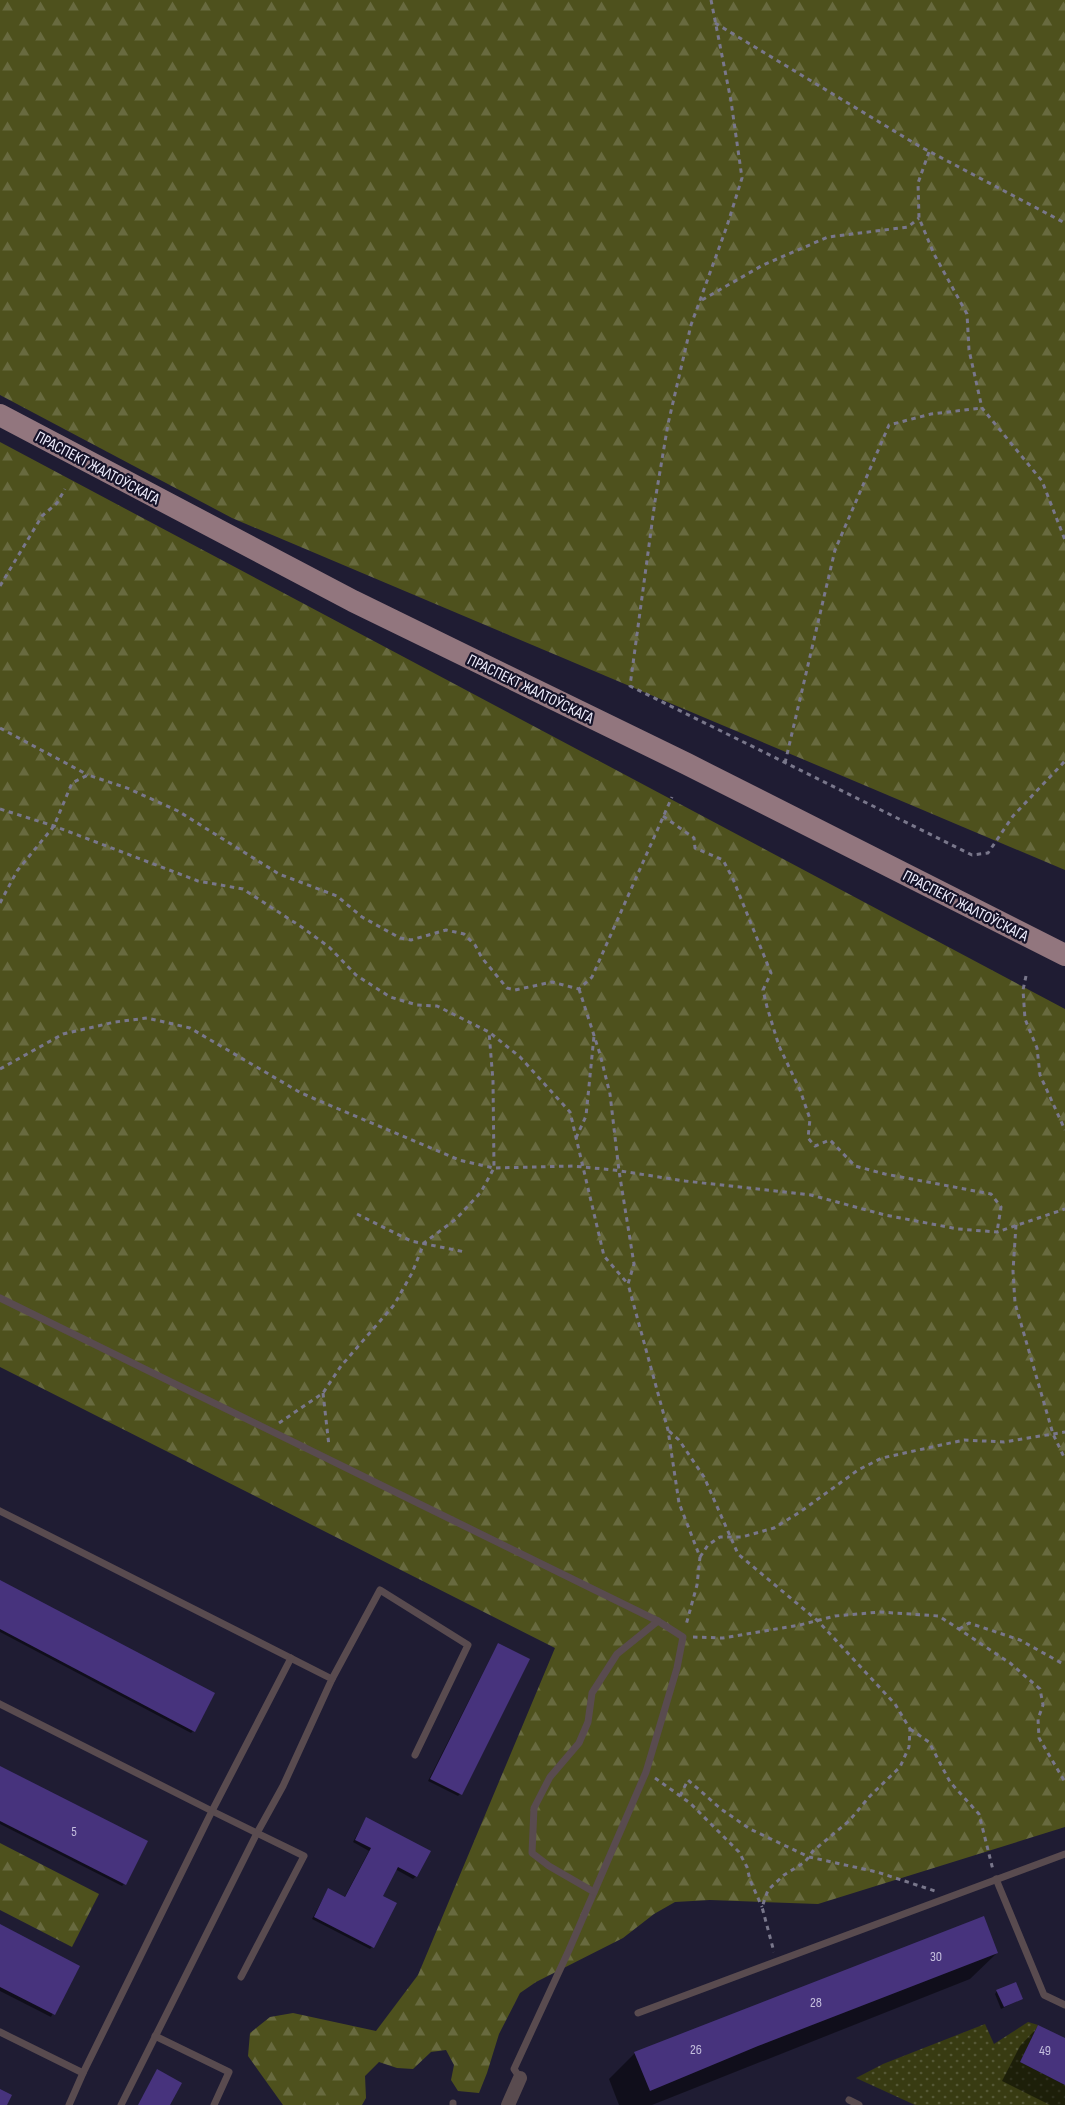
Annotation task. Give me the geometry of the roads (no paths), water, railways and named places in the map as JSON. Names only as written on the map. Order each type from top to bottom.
[{"type":"main road","name":"ПРАСПЕКТ ЖАЛТОЎСКАГА","points":[[0,415],[353,601],[687,764],[1065,954]]},
{"type":"street","points":[[508,2105],[520,2078]]},
{"type":"lane","points":[[0,1298],[658,1621],[683,1637],[677,1668],[646,1772],[514,2069],[520,2078]]},
{"type":"lane","points":[[0,1512],[332,1679]]},
{"type":"lane","points":[[121,2105],[257,1833],[283,1786],[332,1679],[380,1590],[468,1645],[415,1755]]},
{"type":"lane","points":[[594,1892],[549,1866],[532,1853],[534,1808],[550,1777],[579,1743],[588,1722],[592,1693],[617,1654],[658,1621]]},
{"type":"lane","points":[[69,2105],[82,2073],[212,1811],[291,1658]]},
{"type":"lane","points":[[0,1704],[304,1856],[241,1977]]},
{"type":"lane","points":[[639,2013],[1065,1854]]},
{"type":"lane","points":[[996,1880],[1044,1995],[1065,2006]]},
{"type":"lane","points":[[0,2032],[82,2073]]},
{"type":"lane","points":[[155,2036],[229,2072],[214,2105]]},
{"type":"lane","points":[[849,2100],[859,2105]]}]
